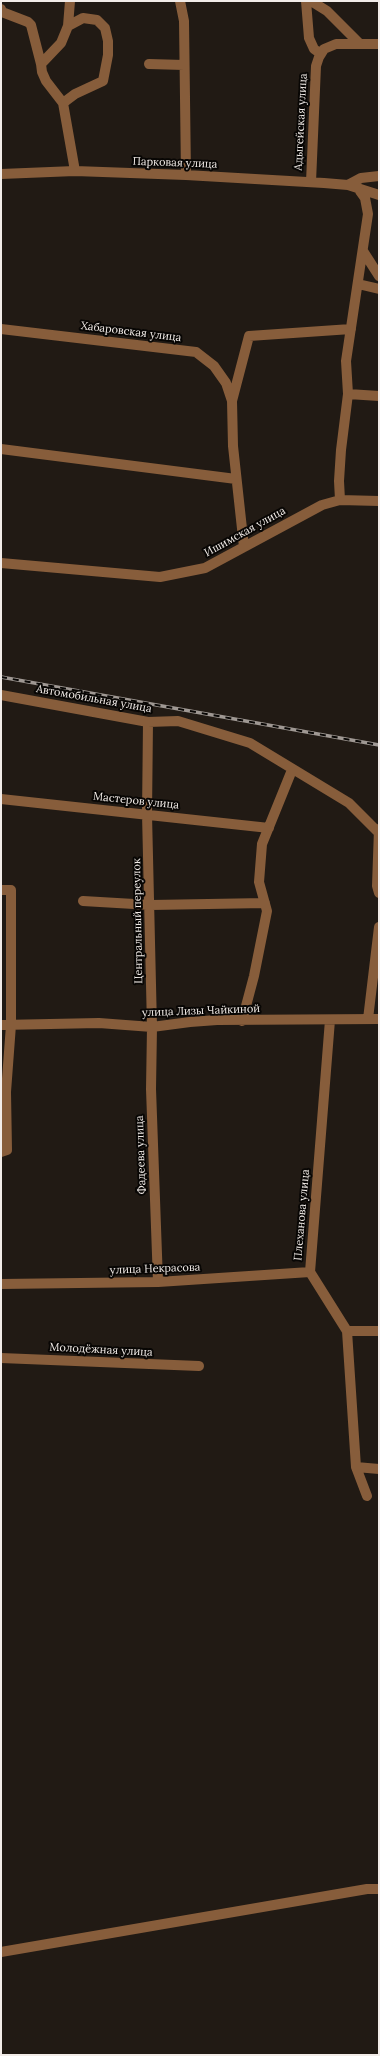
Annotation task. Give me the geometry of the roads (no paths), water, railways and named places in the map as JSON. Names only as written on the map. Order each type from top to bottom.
[{"type":"street","points":[[41,64],[61,43],[68,26],[70,1]]},
{"type":"street","points":[[180,1],[184,21],[186,175]]},
{"type":"street","points":[[306,1],[309,38],[314,48],[321,54],[324,49],[336,44],[379,44]]},
{"type":"street","points":[[311,1],[326,11],[359,43]]},
{"type":"street","points":[[1,9],[2,12],[28,22],[31,25],[42,72],[46,81],[63,103],[75,171]]},
{"type":"street","points":[[63,103],[75,94],[103,81],[108,55],[105,28],[97,20],[84,18],[68,26]]},
{"type":"street","name":"Адыгейская улица","points":[[310,182],[316,66],[321,54]]},
{"type":"street","points":[[149,64],[184,65]]},
{"type":"street","name":"Парковая улица","points":[[1,174],[75,171],[186,175],[348,185],[379,195]]},
{"type":"street","name":"Парковая улица","points":[[348,185],[361,178],[379,176]]},
{"type":"street","points":[[340,500],[340,458],[348,394],[346,361],[363,251],[368,206],[360,190]]},
{"type":"street","points":[[363,251],[379,276]]},
{"type":"street","points":[[358,284],[379,289]]},
{"type":"street","name":"Хабаровская улица","points":[[1,329],[196,352],[214,366],[226,383],[232,401],[236,478],[244,547]]},
{"type":"street","name":"Хабаровская улица","points":[[232,401],[248,336],[351,329]]},
{"type":"street","points":[[348,394],[379,396]]},
{"type":"street","points":[[1,449],[236,478]]},
{"type":"street","name":"Ишимская улица","points":[[1,563],[160,578],[205,568],[322,505],[340,500],[379,501]]},
{"type":"street","name":"Автомобильная улица","points":[[1,695],[148,722],[178,721],[250,743],[292,770],[326,787],[349,803],[379,833]]},
{"type":"street","name":"Центральный переулок","points":[[148,722],[147,814],[152,1027]]},
{"type":"street","points":[[242,1021],[254,976],[267,911],[259,882],[262,844],[292,770]]},
{"type":"street","name":"Мастеров улица","points":[[1,800],[147,814],[269,828]]},
{"type":"street","points":[[379,829],[377,886],[379,892]]},
{"type":"street","points":[[1,890],[11,890],[4,1092],[7,1150],[1,1152]]},
{"type":"street","points":[[83,901],[150,905],[265,902]]},
{"type":"street","points":[[368,1019],[379,927]]},
{"type":"street","name":"улица Лизы Чайкиной","points":[[6,1025],[99,1024],[152,1027],[190,1022],[379,1019]]},
{"type":"street","name":"Плеханова улица","points":[[330,1020],[310,1272],[347,1331],[356,1467],[367,1496]]},
{"type":"street","name":"Фадеева улица","points":[[152,1027],[151,1088],[158,1282]]},
{"type":"street","name":"улица Некрасова","points":[[1,1284],[158,1282],[310,1272]]},
{"type":"street","points":[[347,1331],[379,1331]]},
{"type":"street","name":"Молодёжная улица","points":[[2,1356],[199,1366]]},
{"type":"street","points":[[356,1467],[379,1468]]},
{"type":"street","points":[[1,1952],[367,1889],[379,1889]]},
{"type":"railway","points":[[1,677],[379,745]]}]
